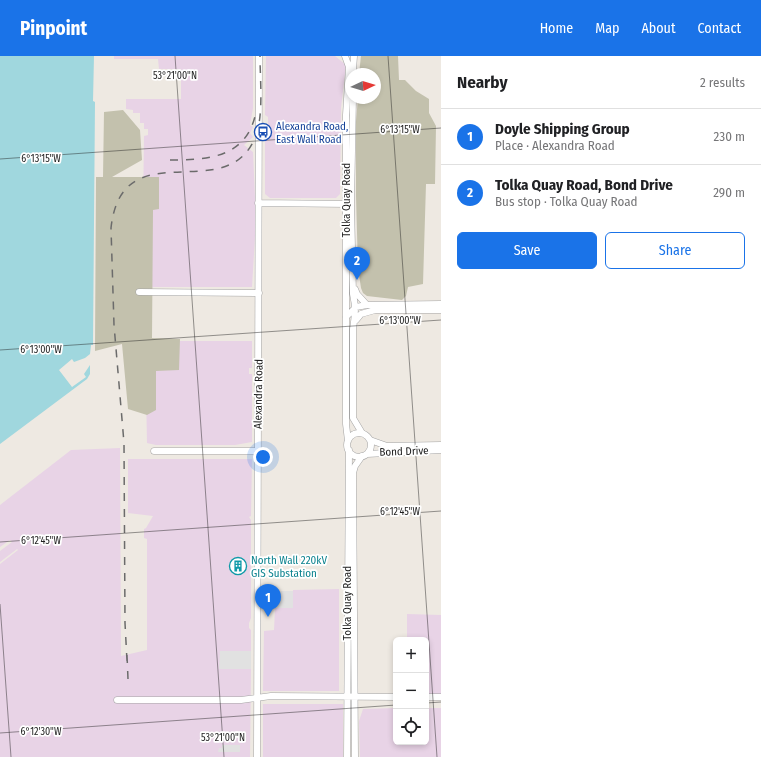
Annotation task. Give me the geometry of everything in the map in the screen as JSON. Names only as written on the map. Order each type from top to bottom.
[{"type":"street","name":"Alexandra Road","points":[[257,757],[259,56]]},
{"type":"street","name":"Tolka Quay Road","points":[[345,56],[349,67],[346,115],[348,204],[356,307],[356,320],[353,329],[353,418],[362,433]]},
{"type":"street","points":[[353,68],[354,56]]},
{"type":"street","name":"Tolka Quay Road","points":[[348,441],[346,424],[346,272],[353,104]]},
{"type":"street","points":[[258,203],[348,204]]},
{"type":"street","points":[[346,272],[353,272]]},
{"type":"street","points":[[354,284],[357,294],[366,305]]},
{"type":"street","points":[[139,292],[258,292]]},
{"type":"street","points":[[346,317],[356,307],[366,305],[441,304]]},
{"type":"street","points":[[356,320],[361,314],[375,310],[441,310]]},
{"type":"street","points":[[362,433],[370,440],[370,448],[365,455],[356,456],[349,450],[348,441],[352,436],[362,433]]},
{"type":"street","name":"Bond Drive","points":[[370,440],[387,446],[441,445]]},
{"type":"street","name":"Tolka Quay Road","points":[[347,757],[349,450]]},
{"type":"street","name":"Bond Drive","points":[[365,455],[441,450]]},
{"type":"street","points":[[154,451],[257,451]]},
{"type":"street","name":"Tolka Quay Road","points":[[355,757],[353,473],[354,466],[365,455]]},
{"type":"street","points":[[117,700],[241,700],[257,698],[393,697]]},
{"type":"street","points":[[429,697],[441,697]]},
{"type":"shaded area","points":[[114,56],[253,56],[253,108],[250,125],[253,127],[250,133],[253,137],[244,145],[253,152],[256,220],[252,287],[154,287],[142,289],[144,136],[148,135],[148,129],[144,129],[144,123],[140,123],[140,113],[133,113],[133,110],[126,109],[126,99],[181,99],[181,69],[159,69],[158,59],[114,59]]},
{"type":"shaded area","points":[[266,56],[335,56],[346,65],[341,108],[340,194],[336,198],[270,198],[265,194],[265,130],[268,127],[268,117],[265,115]]},
{"type":"shaded area","points":[[361,56],[398,56],[399,80],[405,80],[416,91],[429,99],[429,113],[436,126],[435,184],[426,184],[423,284],[408,287],[406,296],[402,300],[367,296],[363,293],[361,288],[358,268],[356,196],[356,121],[357,104],[381,104],[381,68],[360,68]]},
{"type":"shaded area","points":[[123,110],[140,130],[142,160],[112,177],[159,177],[159,209],[153,210],[152,338],[180,339],[179,370],[156,371],[156,410],[147,415],[128,409],[122,344],[95,351],[96,177],[103,177],[104,112]]},
{"type":"shaded area","points":[[145,341],[252,341],[252,368],[249,368],[249,374],[252,374],[252,442],[235,445],[156,445],[147,443]]},
{"type":"shaded area","points":[[120,448],[121,656],[147,650],[147,539],[144,538],[144,529],[153,516],[128,513],[128,459],[252,459],[251,516],[249,517],[251,520],[251,618],[249,628],[251,630],[251,651],[220,651],[220,669],[251,669],[250,757],[0,757],[0,564],[18,550],[17,549],[0,562],[0,551],[12,542],[10,540],[0,547],[0,505],[71,450]]},
{"type":"shaded area","points":[[339,589],[339,691],[263,691],[264,631],[274,630],[275,608],[293,608],[293,590]]},
{"type":"shaded area","points":[[274,591],[293,591],[293,608],[274,608]]},
{"type":"shaded area","points":[[407,614],[441,615],[441,697],[429,697],[429,637],[407,637]]},
{"type":"shaded area","points":[[220,651],[251,651],[251,669],[219,669]]},
{"type":"shaded area","points":[[263,704],[343,704],[343,757],[263,757]]},
{"type":"shaded area","points":[[393,708],[393,745],[429,745],[429,708],[441,708],[441,757],[360,757],[359,721],[363,709]]},
{"type":"shaded area","points":[[222,745],[240,745],[240,752],[218,752],[219,748],[222,748]]},
{"type":"water","points":[[0,56],[94,56],[93,101],[95,102],[93,345],[91,345],[90,354],[85,358],[74,362],[72,359],[59,370],[72,387],[86,377],[84,374],[90,365],[90,374],[87,379],[0,444]]},
{"type":"railway","points":[[127,661],[125,623],[124,443],[114,325],[111,228],[119,199],[134,182],[153,174],[221,168],[241,158],[255,138],[260,120],[260,56]]},
{"type":"railway","points":[[170,160],[212,157],[235,147],[244,139],[251,127],[256,112]]},
{"type":"railway","points":[[127,655],[128,679]]},
{"type":"place","name":"Alexandra Road, East Wall Road","points":[[263,132]]},
{"type":"place","name":"Tolka Quay Road, Bond Drive","points":[[357,280]]},
{"type":"place","name":"North Wall 220kV GIS Substation","points":[[238,566]]},
{"type":"place","name":"Doyle Shipping Group","points":[[268,617]]}]
